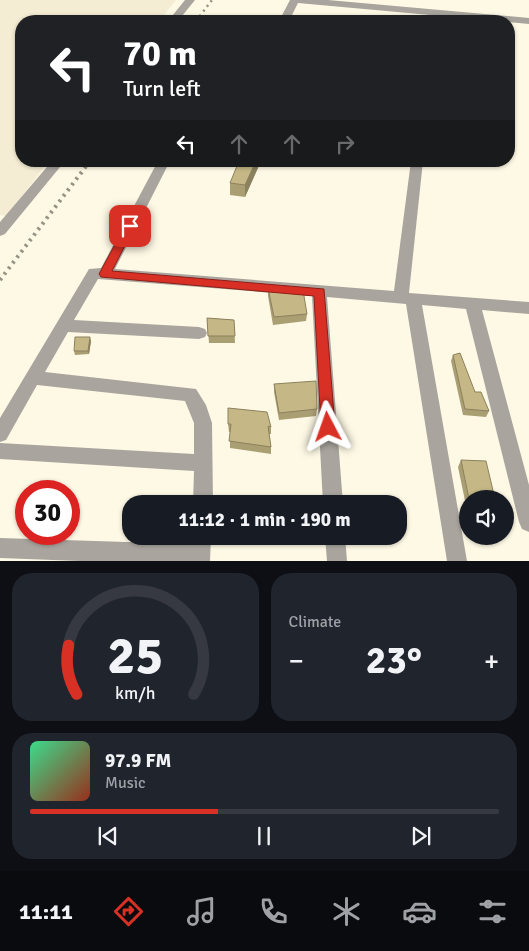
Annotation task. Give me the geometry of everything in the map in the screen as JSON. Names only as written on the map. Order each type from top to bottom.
[{"type":"street","points":[[178,15],[190,0]]},
{"type":"street","points":[[287,15],[296,0],[419,15]]},
{"type":"street","points":[[435,15],[437,0]]},
{"type":"street","points":[[515,20],[529,21]]},
{"type":"street","points":[[0,231],[54,167]]},
{"type":"street","points":[[105,274],[161,167]]},
{"type":"street","points":[[418,167],[407,299],[457,561]]},
{"type":"street","points":[[0,434],[6,420],[33,378],[94,273],[529,308]]},
{"type":"street","points":[[320,292],[332,495]]},
{"type":"street","points":[[473,304],[529,522]]},
{"type":"street","points":[[63,326],[199,332]]},
{"type":"street","points":[[33,378],[190,394],[203,423],[202,495]]},
{"type":"street","points":[[0,451],[204,463]]},
{"type":"street","points":[[336,545],[337,561]]},
{"type":"street","points":[[0,548],[201,551]]},
{"type":"shaded area","points":[[0,0],[176,0],[164,15],[15,15],[15,167],[44,167],[6,216],[0,215]]},
{"type":"building","points":[[237,167],[253,167],[245,185],[230,183]]},
{"type":"building","points":[[268,288],[303,290],[307,314],[274,317]]},
{"type":"building","points":[[207,318],[234,320],[235,336],[208,336]]},
{"type":"building","points":[[75,337],[90,337],[88,351],[74,351]]},
{"type":"building","points":[[460,353],[475,392],[481,392],[489,411],[465,409],[453,355]]},
{"type":"building","points":[[316,381],[317,409],[279,413],[274,384]]},
{"type":"building","points":[[228,408],[267,412],[271,427],[268,426],[271,447],[229,441],[231,424],[228,424]]},
{"type":"building","points":[[461,460],[486,461],[493,490],[467,490]]},
{"type":"railway","points":[[201,15],[212,0]]},
{"type":"railway","points":[[0,280],[85,167]]},
{"type":"route","points":[[130,226],[105,274],[320,292],[328,427]]}]
